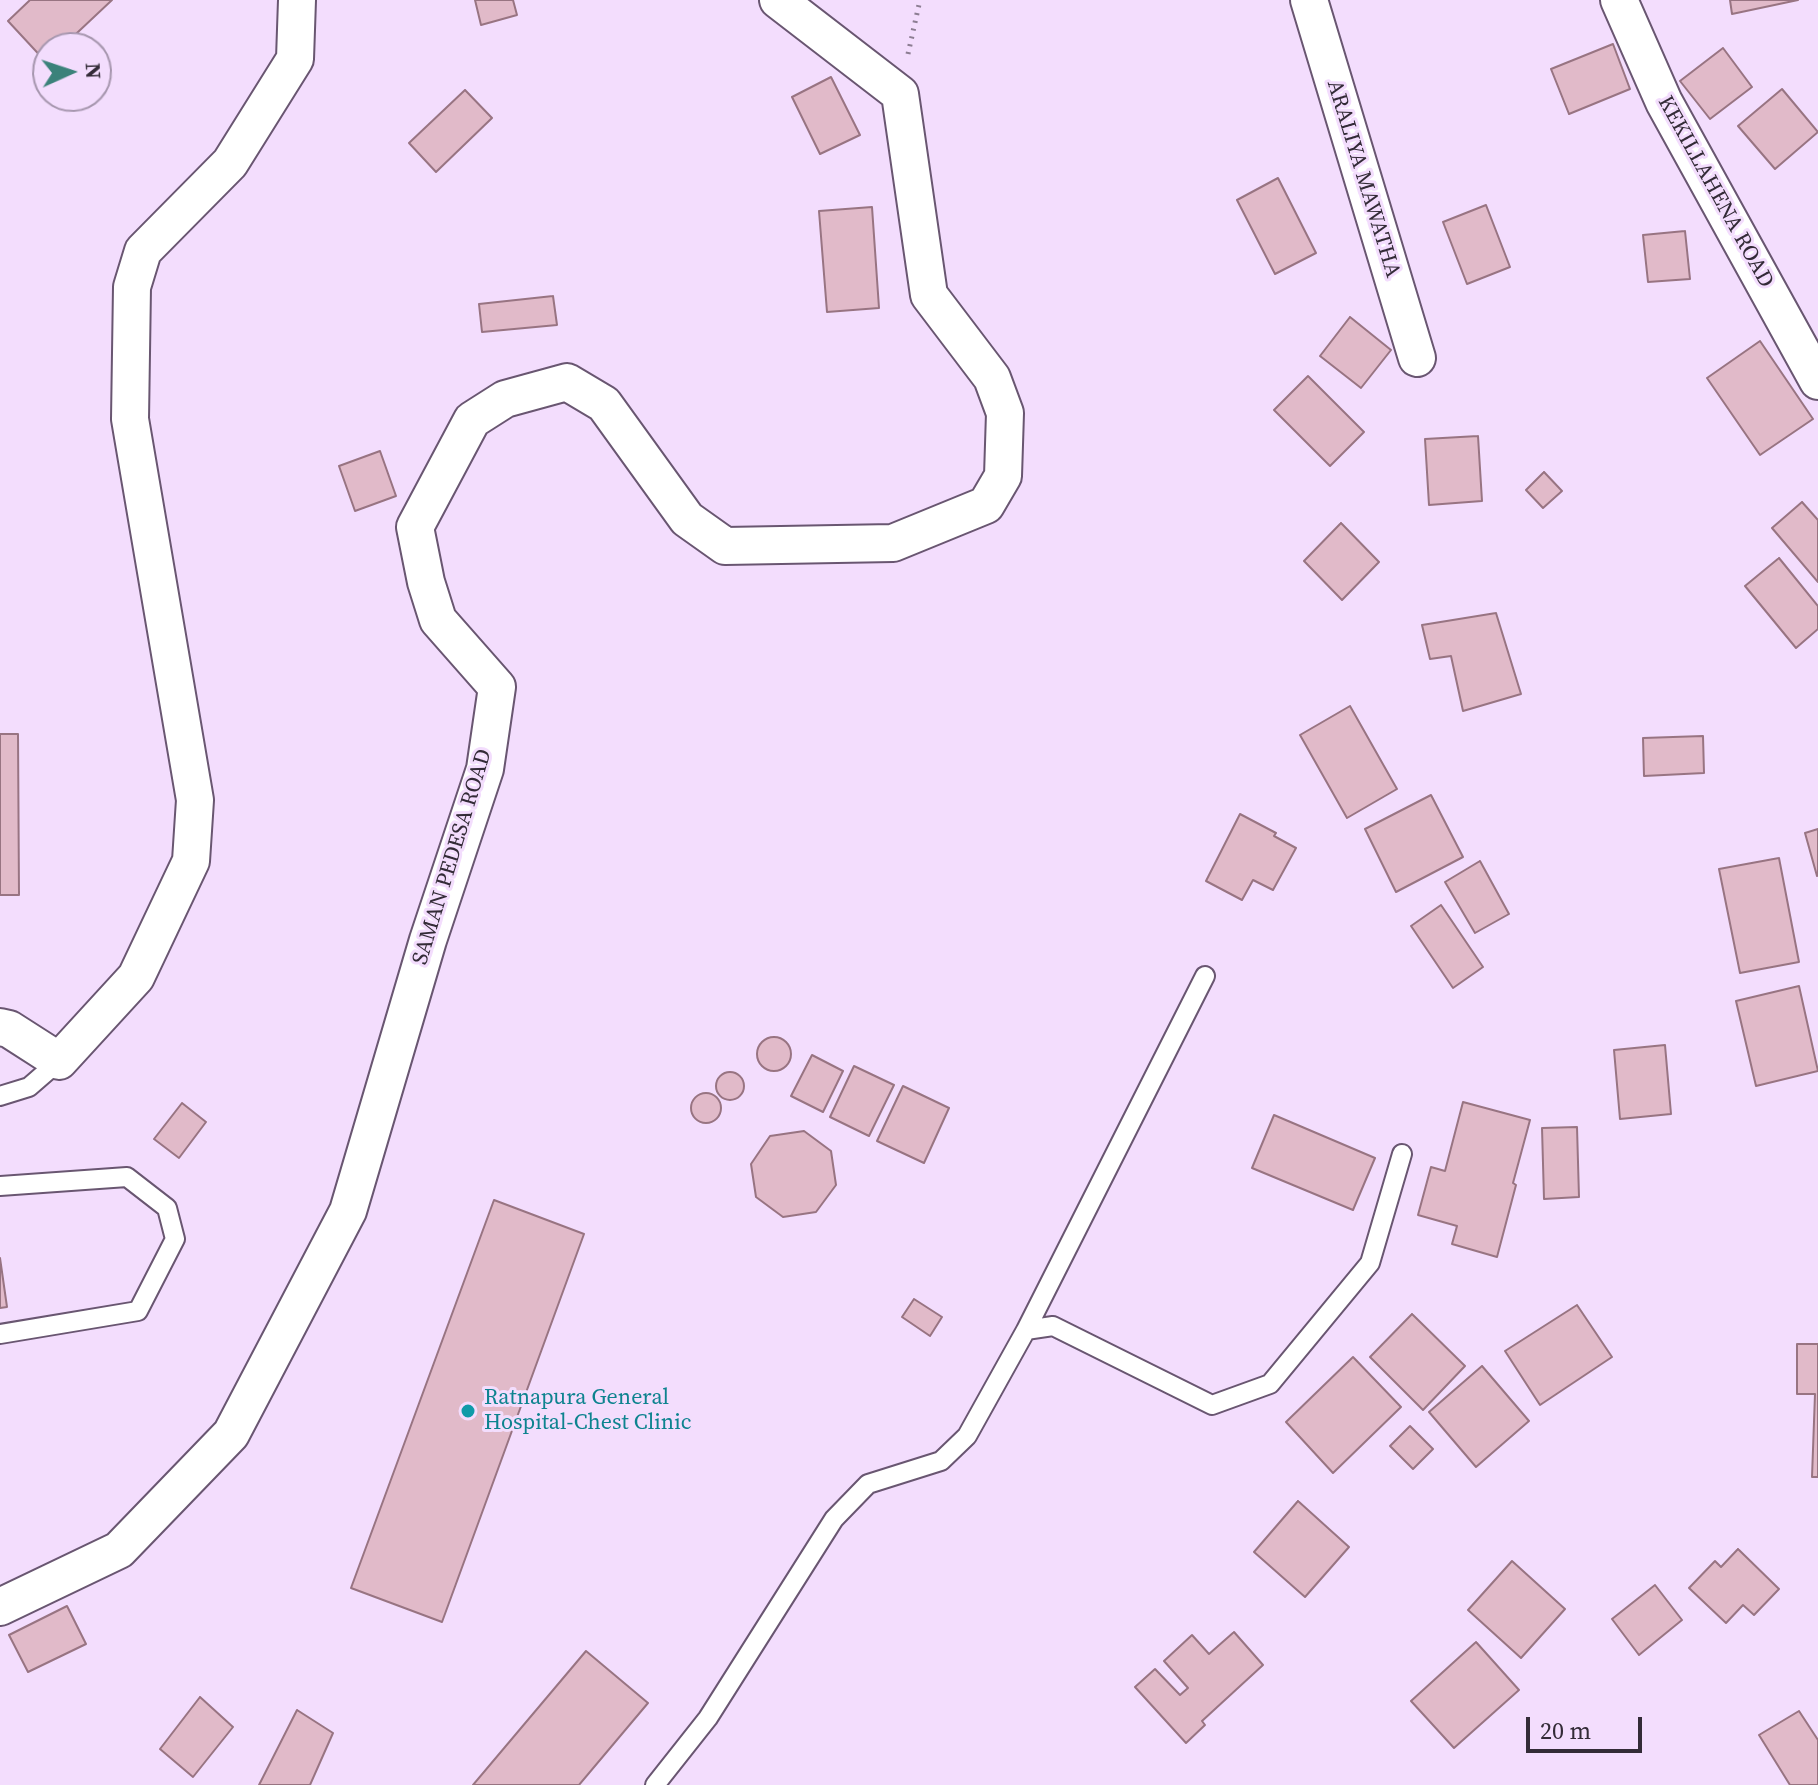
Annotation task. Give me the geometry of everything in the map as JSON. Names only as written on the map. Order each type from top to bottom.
[{"type":"street","points":[[0,1027],[9,1029],[59,1061],[136,977],[191,861],[195,800],[130,419],[132,287],[143,251],[230,163],[295,59],[297,0]]},
{"type":"street","points":[[778,0],[900,94]]},
{"type":"street","name":"ARALIYA MAWATHA","points":[[1309,0],[1417,358]]},
{"type":"street","name":"KEKILLAHENA ROAD","points":[[1619,0],[1664,102],[1818,381]]},
{"type":"street","name":"SAMAN PEDESA ROAD","points":[[0,1607],[119,1550],[231,1434],[348,1211],[428,940],[485,769],[497,687],[438,620],[426,582],[415,527],[472,420],[505,399],[567,382],[604,404],[687,519],[725,546],[893,543],[986,505],[1003,476],[1005,413],[992,378],[929,295],[900,94]]},
{"type":"lane","points":[[655,1785],[708,1718],[834,1519],[868,1484],[941,1461],[967,1436],[1026,1330],[1205,976]]},
{"type":"lane","points":[[0,1096],[29,1087],[59,1061]]},
{"type":"lane","points":[[1026,1330],[1053,1326],[1212,1405],[1270,1384],[1370,1263],[1402,1154]]},
{"type":"lane","points":[[0,1186],[127,1177],[167,1208],[175,1239],[138,1311],[0,1334]]},
{"type":"path","points":[[900,94],[920,0]]},
{"type":"building","points":[[30,0],[112,0],[78,32],[32,32],[32,47],[8,21]]},
{"type":"building","points":[[475,0],[513,0],[517,15],[481,25]]},
{"type":"building","points":[[1730,0],[1798,0],[1732,14]]},
{"type":"building","points":[[1613,44],[1630,89],[1569,114],[1551,69]]},
{"type":"building","points":[[1723,48],[1752,87],[1710,119],[1680,81]]},
{"type":"building","points":[[831,77],[860,135],[820,154],[792,97]]},
{"type":"building","points":[[1782,89],[1818,132],[1775,169],[1738,126]]},
{"type":"building","points":[[465,90],[492,118],[436,172],[409,143]]},
{"type":"building","points":[[1278,178],[1316,253],[1275,274],[1237,200]]},
{"type":"building","points":[[1486,205],[1510,267],[1467,284],[1443,222]]},
{"type":"building","points":[[872,207],[879,308],[827,312],[819,211]]},
{"type":"building","points":[[1685,231],[1690,279],[1648,282],[1643,235]]},
{"type":"building","points":[[553,296],[557,325],[482,332],[479,304]]},
{"type":"building","points":[[1350,317],[1391,350],[1361,388],[1320,356]]},
{"type":"building","points":[[1760,341],[1813,419],[1760,455],[1707,378]]},
{"type":"building","points":[[1308,376],[1364,432],[1330,466],[1274,410]]},
{"type":"building","points":[[1478,436],[1482,501],[1429,505],[1425,439]]},
{"type":"building","points":[[380,451],[396,496],[355,511],[339,466]]},
{"type":"building","points":[[1544,472],[1562,491],[1543,508],[1526,490]]},
{"type":"building","points":[[1802,502],[1818,520],[1818,582],[1772,528]]},
{"type":"building","points":[[1341,523],[1379,562],[1342,600],[1304,561]]},
{"type":"building","points":[[1779,558],[1818,606],[1818,629],[1796,648],[1745,586]]},
{"type":"building","points":[[1496,613],[1521,694],[1463,711],[1451,656],[1430,659],[1422,625]]},
{"type":"building","points":[[1350,706],[1397,789],[1347,818],[1300,735]]},
{"type":"building","points":[[0,734],[18,734],[19,895],[0,895]]},
{"type":"building","points":[[1703,736],[1704,773],[1644,776],[1643,738]]},
{"type":"building","points":[[1431,795],[1463,857],[1396,892],[1365,829]]},
{"type":"building","points":[[1240,814],[1276,833],[1274,836],[1296,848],[1273,890],[1253,880],[1242,900],[1206,881]]},
{"type":"building","points":[[1818,829],[1818,875],[1817,876],[1805,833]]},
{"type":"building","points":[[1779,858],[1799,962],[1740,973],[1719,869]]},
{"type":"building","points":[[1480,861],[1509,914],[1475,933],[1445,882]]},
{"type":"building","points":[[1441,905],[1483,967],[1453,988],[1411,926]]},
{"type":"building","points":[[1799,986],[1818,1071],[1756,1086],[1736,1001]]},
{"type":"building","points":[[774,1037],[786,1042],[791,1054],[786,1066],[774,1071],[762,1066],[757,1054],[762,1042]]},
{"type":"building","points":[[1665,1045],[1671,1114],[1620,1119],[1614,1050]]},
{"type":"building","points":[[812,1055],[843,1071],[823,1112],[791,1096]]},
{"type":"building","points":[[854,1066],[894,1085],[869,1136],[830,1117]]},
{"type":"building","points":[[730,1072],[740,1076],[744,1086],[740,1096],[730,1100],[720,1096],[716,1086],[720,1076]]},
{"type":"building","points":[[903,1086],[949,1108],[924,1163],[877,1141]]},
{"type":"building","points":[[706,1093],[712,1094],[720,1102],[720,1114],[712,1122],[706,1123],[700,1122],[692,1114],[691,1108],[692,1102],[700,1094]]},
{"type":"building","points":[[1463,1102],[1530,1120],[1497,1257],[1452,1244],[1457,1226],[1418,1215],[1431,1167],[1445,1171]]},
{"type":"building","points":[[182,1103],[206,1122],[179,1158],[154,1139]]},
{"type":"building","points":[[1274,1115],[1375,1158],[1353,1210],[1252,1168]]},
{"type":"building","points":[[1577,1127],[1579,1197],[1544,1199],[1542,1128]]},
{"type":"building","points":[[804,1131],[831,1151],[836,1185],[816,1212],[783,1217],[756,1197],[751,1164],[770,1136]]},
{"type":"building","name":"Ratnapura General Hospital-Chest Clinic","points":[[494,1200],[584,1234],[442,1622],[351,1588]]},
{"type":"building","points":[[0,1258],[7,1307],[0,1308]]},
{"type":"building","points":[[914,1299],[942,1317],[930,1336],[902,1317]]},
{"type":"building","points":[[1577,1305],[1612,1357],[1540,1405],[1505,1351]]},
{"type":"building","points":[[1412,1314],[1465,1366],[1423,1410],[1370,1357]]},
{"type":"building","points":[[1797,1344],[1818,1344],[1818,1477],[1812,1477],[1815,1394],[1797,1394]]},
{"type":"building","points":[[1353,1357],[1401,1407],[1333,1473],[1286,1422]]},
{"type":"building","points":[[1482,1366],[1529,1421],[1476,1467],[1429,1412]]},
{"type":"building","points":[[1410,1426],[1433,1449],[1413,1469],[1390,1446]]},
{"type":"building","points":[[1298,1501],[1349,1547],[1305,1597],[1254,1552]]},
{"type":"building","points":[[1738,1549],[1779,1589],[1754,1615],[1743,1605],[1726,1623],[1689,1588],[1715,1561],[1721,1567]]},
{"type":"building","points":[[1512,1561],[1565,1609],[1521,1658],[1468,1610]]},
{"type":"building","points":[[1655,1585],[1682,1620],[1639,1655],[1612,1619]]},
{"type":"building","points":[[67,1606],[86,1644],[28,1672],[9,1635]]},
{"type":"building","points":[[1234,1632],[1263,1665],[1202,1721],[1205,1725],[1186,1743],[1135,1687],[1155,1669],[1180,1695],[1188,1688],[1164,1661],[1192,1635],[1209,1654]]},
{"type":"building","points":[[1476,1642],[1519,1690],[1454,1748],[1411,1701]]},
{"type":"building","points":[[586,1651],[648,1703],[579,1785],[473,1785]]},
{"type":"building","points":[[200,1697],[233,1727],[193,1777],[160,1749]]},
{"type":"building","points":[[297,1710],[333,1733],[310,1785],[259,1785]]},
{"type":"building","points":[[1799,1711],[1818,1740],[1818,1785],[1790,1785],[1759,1735]]},
{"type":"place","name":"Ratnapura General Hospital-Chest Clinic","points":[[468,1411]]}]
